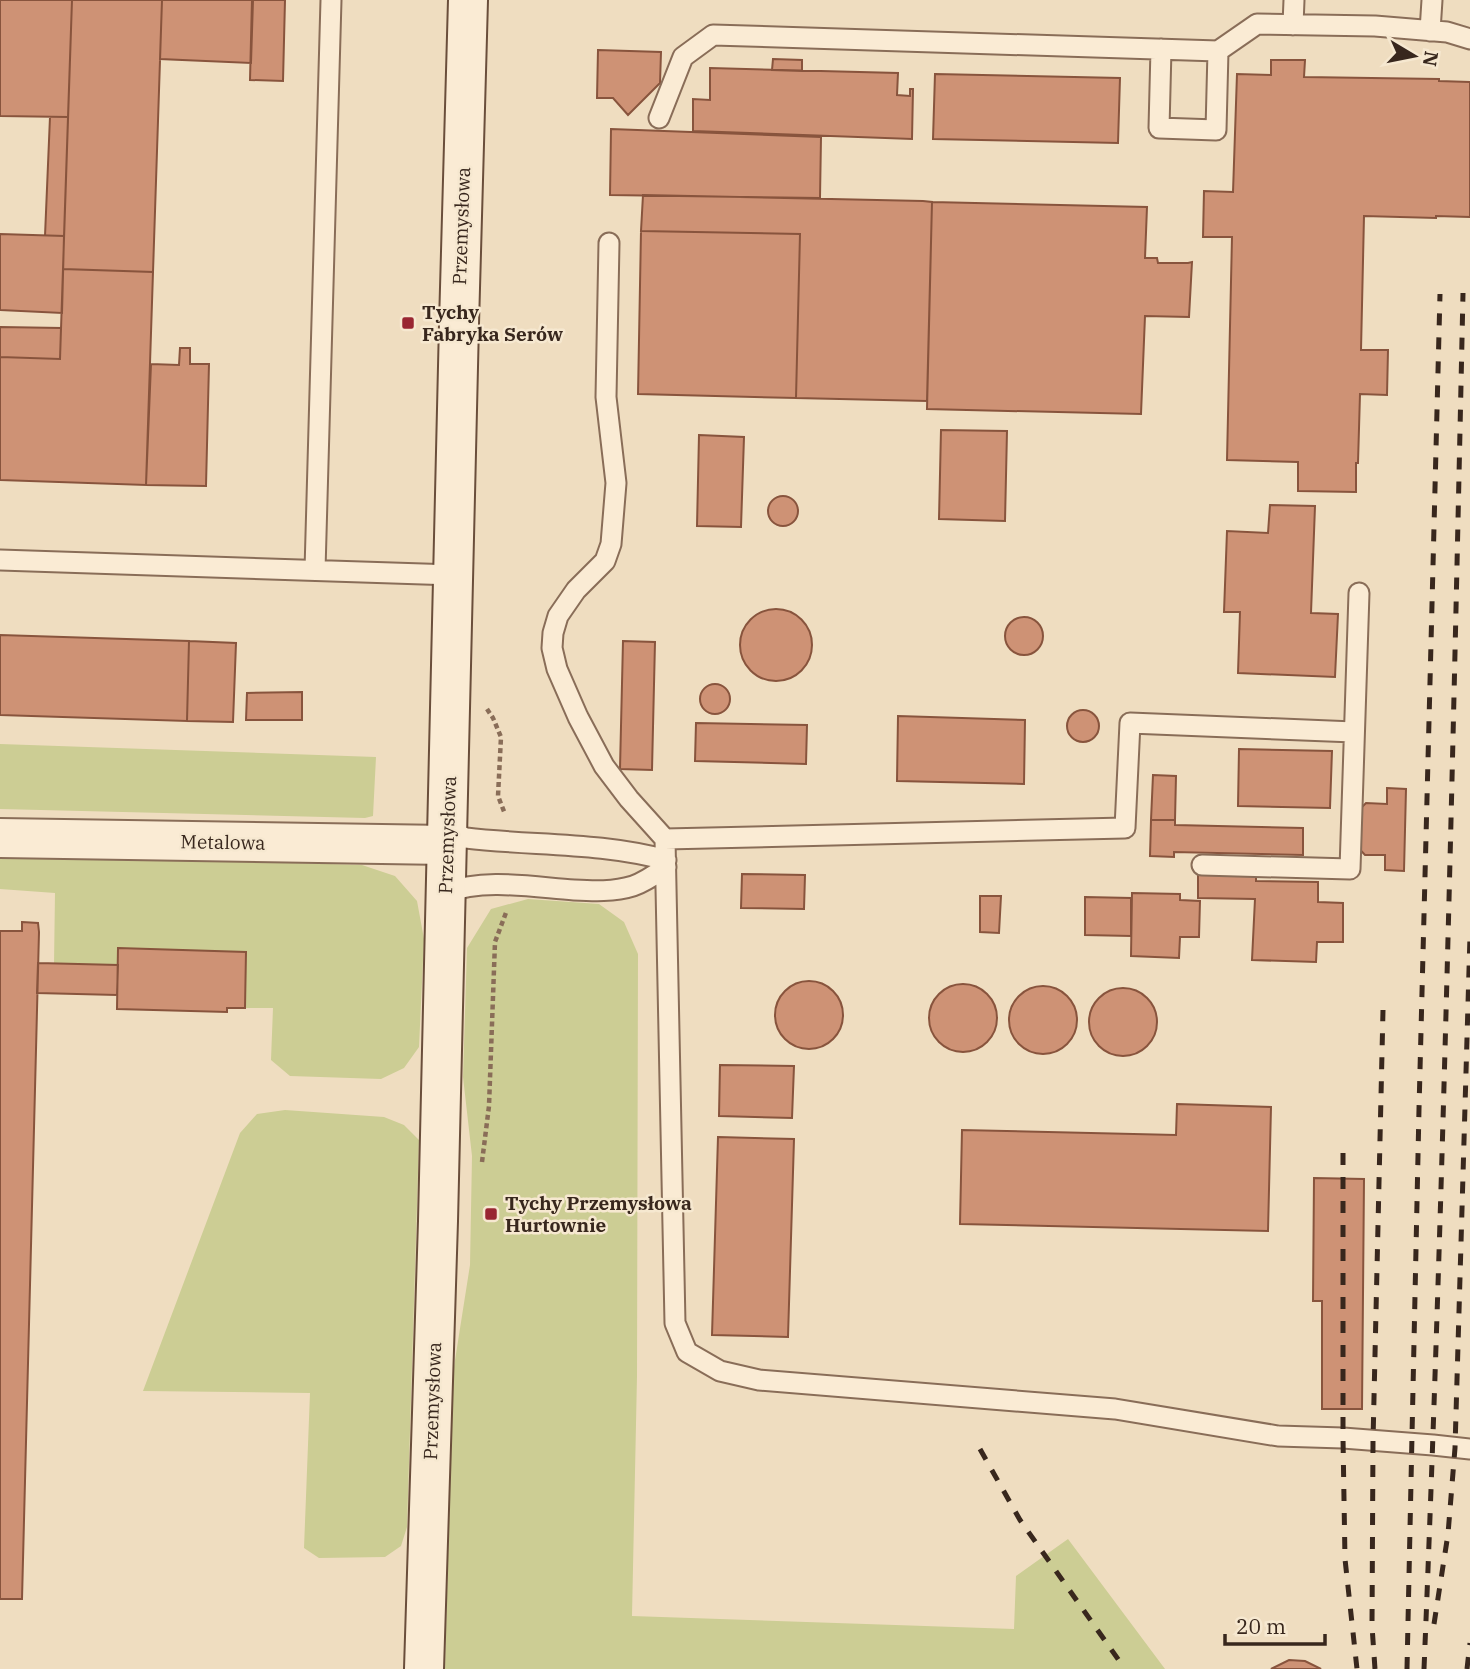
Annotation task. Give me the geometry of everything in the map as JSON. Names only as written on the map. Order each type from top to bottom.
[{"type":"street","name":"Przemysłowa","points":[[424,1669],[438,1234],[458,324],[468,0]]},
{"type":"street","name":"Metalowa","points":[[0,838],[446,838]]},
{"type":"lane","points":[[315,570],[331,0]]},
{"type":"lane","points":[[1293,24],[1294,0]]},
{"type":"lane","points":[[1430,31],[1432,0]]},
{"type":"lane","points":[[659,118],[683,57],[713,34],[1218,51],[1257,24],[1293,24],[1375,26],[1447,32],[1470,39]]},
{"type":"lane","points":[[1161,49],[1159,128],[1216,130],[1218,51]]},
{"type":"lane","points":[[609,243],[606,397],[616,483],[611,544],[605,561],[576,590],[558,616],[552,648],[557,669],[578,717],[604,766],[635,807],[665,839],[676,1323],[687,1352],[720,1371],[759,1380],[1115,1409],[1278,1436],[1343,1438],[1470,1450]]},
{"type":"lane","points":[[0,560],[454,575]]},
{"type":"lane","points":[[1202,865],[1350,869],[1359,593]]},
{"type":"lane","points":[[665,839],[1125,828],[1129,723],[1354,732]]},
{"type":"lane","points":[[446,838],[601,847],[630,851],[666,864]]},
{"type":"lane","points":[[445,893],[462,887],[485,884],[598,891],[620,889],[634,886],[666,864]]},
{"type":"path","points":[[487,709],[501,737],[498,796],[506,817]]},
{"type":"path","points":[[482,1162],[489,1106],[495,942],[507,913]]},
{"type":"green space","points":[[0,744],[376,757],[373,816],[365,818],[0,809]]},
{"type":"green space","points":[[0,854],[362,865],[395,876],[417,901],[424,939],[419,1047],[404,1068],[381,1079],[290,1076],[271,1060],[273,1008],[245,1008],[246,953],[118,949],[118,965],[54,964],[55,893],[0,889]]},
{"type":"green space","points":[[528,899],[599,904],[624,922],[638,954],[637,1376],[632,1616],[1014,1629],[1016,1576],[1068,1539],[1165,1669],[445,1669],[453,1373],[470,1265],[472,1156],[463,1077],[467,948],[491,909]]},
{"type":"green space","points":[[285,1110],[384,1117],[404,1125],[419,1140],[407,1527],[401,1546],[385,1557],[319,1558],[304,1548],[310,1393],[143,1391],[240,1133],[257,1114]]},
{"type":"building","points":[[0,0],[72,0],[68,117],[0,116]]},
{"type":"building","points":[[72,0],[162,0],[153,272],[63,269]]},
{"type":"building","points":[[162,0],[253,0],[251,63],[160,59]]},
{"type":"building","points":[[252,0],[285,0],[283,81],[250,80]]},
{"type":"building","points":[[598,50],[661,52],[660,83],[628,115],[613,98],[597,98]]},
{"type":"building","points":[[773,59],[802,60],[802,71],[772,70]]},
{"type":"building","points":[[1271,60],[1305,60],[1304,77],[1470,82],[1470,217],[1364,216],[1361,350],[1388,350],[1387,395],[1360,394],[1356,492],[1298,491],[1298,462],[1227,460],[1232,237],[1203,237],[1204,191],[1233,192],[1237,74],[1271,75]]},
{"type":"building","points":[[710,68],[898,73],[897,95],[910,96],[910,89],[913,89],[912,139],[693,131],[693,99],[710,100]]},
{"type":"building","points":[[935,74],[1120,78],[1118,143],[933,139]]},
{"type":"building","points":[[50,117],[68,117],[64,236],[45,236]]},
{"type":"building","points":[[611,129],[821,137],[820,198],[610,195]]},
{"type":"building","points":[[643,195],[932,202],[927,401],[796,398],[800,234],[641,231]]},
{"type":"building","points":[[932,202],[1147,207],[1145,258],[1157,258],[1158,263],[1192,262],[1189,317],[1145,316],[1141,414],[927,409]]},
{"type":"building","points":[[641,231],[800,234],[796,398],[638,394]]},
{"type":"building","points":[[0,234],[64,236],[62,313],[0,310]]},
{"type":"building","points":[[63,269],[153,272],[146,485],[0,480],[0,357],[60,359]]},
{"type":"building","points":[[0,327],[61,328],[60,359],[0,357]]},
{"type":"building","points":[[180,348],[190,348],[190,364],[209,364],[206,486],[146,485],[151,364],[179,365]]},
{"type":"building","points":[[941,430],[1007,431],[1005,521],[939,519]]},
{"type":"building","points":[[699,435],[744,437],[741,527],[697,526]]},
{"type":"building","points":[[783,496],[789,497],[797,505],[797,517],[789,525],[783,526],[777,525],[769,517],[768,511],[769,505],[777,497]]},
{"type":"building","points":[[1270,505],[1315,506],[1311,613],[1338,614],[1335,677],[1238,673],[1240,612],[1224,612],[1227,531],[1268,533]]},
{"type":"building","points":[[776,609],[796,615],[806,625],[812,645],[806,665],[796,675],[776,681],[756,675],[746,665],[740,645],[746,625],[756,615]]},
{"type":"building","points":[[1024,617],[1037,623],[1043,636],[1037,649],[1024,655],[1011,649],[1005,636],[1011,623]]},
{"type":"building","points":[[0,635],[189,641],[187,721],[0,715]]},
{"type":"building","points":[[189,641],[236,643],[233,722],[187,721]]},
{"type":"building","points":[[623,641],[655,642],[652,770],[620,769]]},
{"type":"building","points":[[715,684],[721,685],[729,693],[729,705],[721,713],[715,714],[709,713],[701,705],[700,699],[701,693],[709,685]]},
{"type":"building","points":[[302,692],[302,720],[246,720],[247,693]]},
{"type":"building","points":[[1083,710],[1094,715],[1099,726],[1094,737],[1083,742],[1072,737],[1067,726],[1072,715]]},
{"type":"building","points":[[898,716],[1025,720],[1024,784],[897,781]]},
{"type":"building","points":[[696,723],[807,725],[806,764],[695,761]]},
{"type":"building","points":[[1239,749],[1332,751],[1330,808],[1238,806]]},
{"type":"building","points":[[1153,775],[1176,776],[1175,820],[1151,820]]},
{"type":"building","points":[[1387,788],[1406,789],[1404,871],[1385,870],[1385,855],[1365,855],[1352,841],[1352,817],[1366,803],[1387,804]]},
{"type":"building","points":[[1151,820],[1175,820],[1175,825],[1303,828],[1303,855],[1174,852],[1174,857],[1150,856]]},
{"type":"building","points":[[1198,873],[1256,874],[1256,881],[1318,882],[1318,902],[1343,903],[1343,942],[1317,942],[1316,962],[1252,960],[1255,899],[1198,898]]},
{"type":"building","points":[[742,874],[805,875],[804,909],[741,908]]},
{"type":"building","points":[[1132,893],[1180,894],[1180,900],[1200,901],[1199,937],[1180,937],[1179,958],[1131,956]]},
{"type":"building","points":[[980,896],[1001,896],[999,933],[980,932]]},
{"type":"building","points":[[1085,897],[1131,898],[1131,936],[1085,935]]},
{"type":"building","points":[[22,922],[38,923],[39,932],[22,1599],[0,1599],[0,931],[22,931]]},
{"type":"building","points":[[118,948],[246,952],[245,1008],[227,1008],[227,1012],[117,1009]]},
{"type":"building","points":[[38,963],[118,965],[117,995],[37,993]]},
{"type":"building","points":[[809,981],[822,984],[833,991],[840,1002],[843,1015],[840,1028],[833,1039],[822,1046],[809,1049],[796,1046],[785,1039],[778,1028],[775,1015],[778,1002],[785,991],[796,984]]},
{"type":"building","points":[[963,984],[976,987],[987,994],[994,1005],[997,1018],[994,1031],[987,1042],[976,1049],[963,1052],[950,1049],[939,1042],[932,1031],[929,1018],[932,1005],[939,994],[950,987]]},
{"type":"building","points":[[1043,986],[1056,988],[1067,996],[1075,1007],[1075,1033],[1067,1044],[1056,1052],[1043,1054],[1030,1052],[1019,1044],[1011,1033],[1009,1020],[1011,1007],[1019,996],[1030,988]]},
{"type":"building","points":[[1123,988],[1136,990],[1147,998],[1155,1009],[1155,1035],[1147,1046],[1136,1054],[1123,1056],[1110,1054],[1099,1046],[1091,1035],[1089,1022],[1091,1009],[1099,998],[1110,990]]},
{"type":"building","points":[[720,1065],[794,1066],[792,1118],[719,1116]]},
{"type":"building","points":[[1177,1104],[1271,1107],[1268,1231],[960,1224],[962,1130],[1176,1135]]},
{"type":"building","points":[[718,1137],[794,1139],[788,1337],[712,1335]]},
{"type":"building","points":[[1314,1178],[1364,1179],[1362,1409],[1322,1409],[1322,1301],[1313,1301]]},
{"type":"building","points":[[1289,1660],[1305,1661],[1321,1669],[1271,1669]]},
{"type":"railway","points":[[1424,1669],[1442,1153],[1463,293]]},
{"type":"railway","points":[[1407,1669],[1440,294]]},
{"type":"railway","points":[[1434,1624],[1448,1534],[1455,1448],[1470,936]]},
{"type":"railway","points":[[1375,1669],[1372,1626],[1373,1441],[1383,1010]]},
{"type":"railway","points":[[1343,1153],[1345,1559],[1357,1669]]},
{"type":"railway","points":[[980,1449],[1020,1520],[1125,1669]]},
{"type":"railway","points":[[1467,1669],[1470,1643]]},
{"type":"place","name":"Tychy Fabryka Serów","points":[[408,323]]},
{"type":"place","name":"Tychy Przemysłowa Hurtownie","points":[[491,1214]]}]
